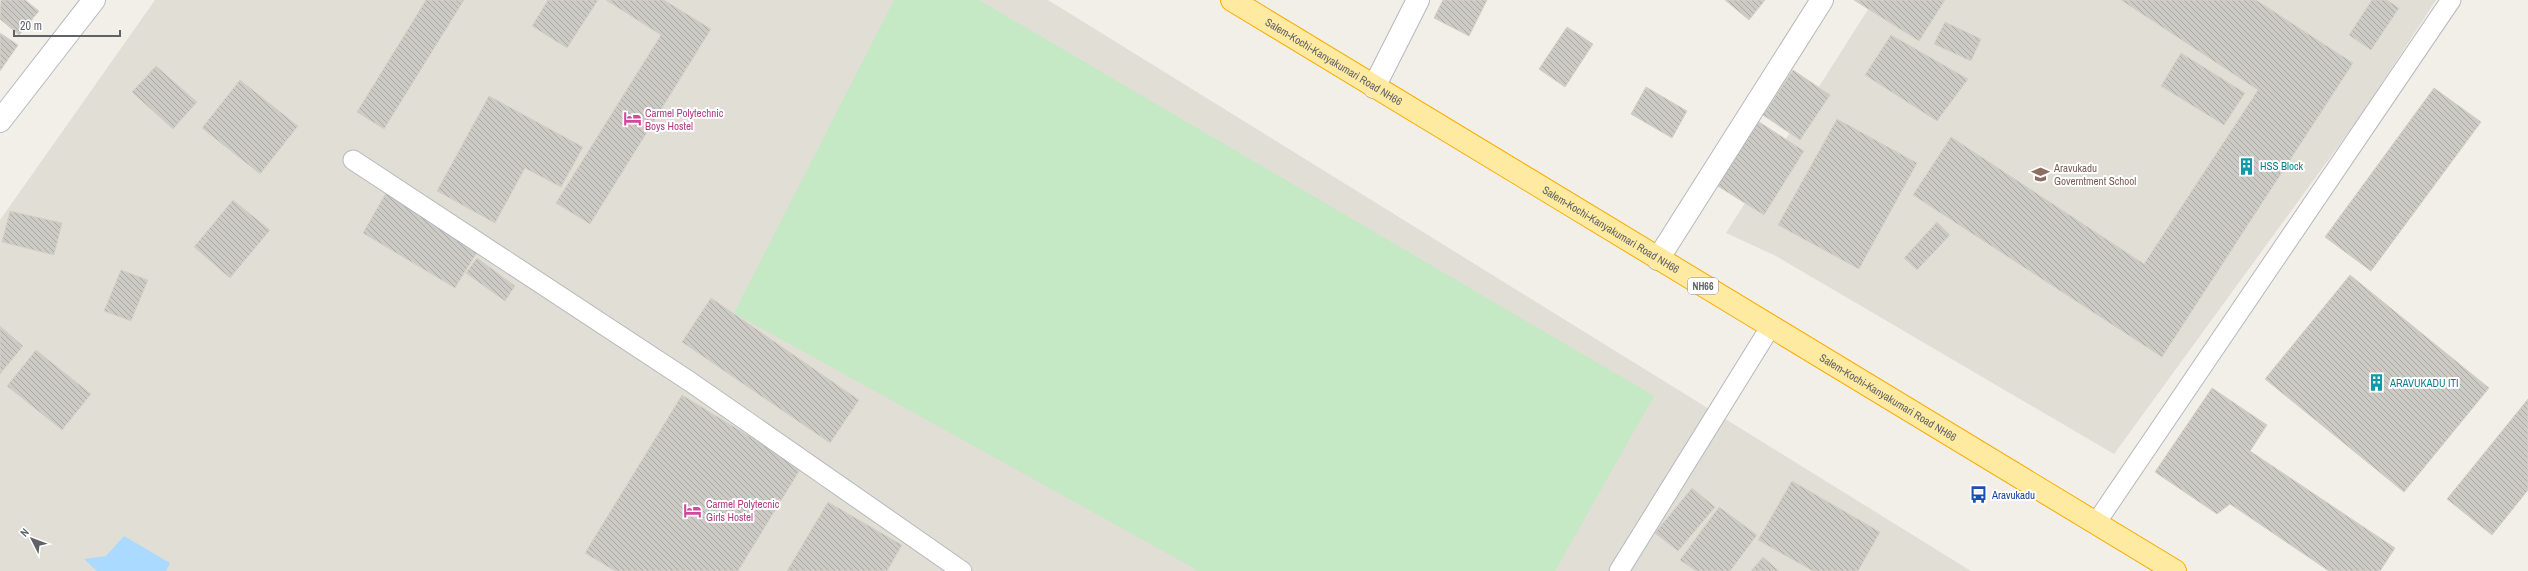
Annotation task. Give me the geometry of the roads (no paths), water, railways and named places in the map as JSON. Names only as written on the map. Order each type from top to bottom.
[{"type":"highway","name":"Salem-Kochi-Kanyakumari Road NH66","points":[[1232,0],[2175,571]]},
{"type":"street","points":[[0,121],[94,0]]},
{"type":"street","points":[[1374,86],[1418,0]]},
{"type":"street","points":[[1658,259],[1822,0]]},
{"type":"lane","points":[[2096,523],[2451,0]]},
{"type":"lane","points":[[353,160],[689,381],[962,571]]},
{"type":"lane","points":[[1619,571],[1771,326]]},
{"type":"water","points":[[124,536],[170,563],[166,571],[97,571],[84,559],[106,556]]},
{"type":"place","name":"Carmel Polytechnic Boys Hostel","points":[[632,119]]},
{"type":"place","name":"HSS Block","points":[[2247,166]]},
{"type":"place","name":"Aravukadu Governtment School","points":[[2041,174]]},
{"type":"place","name":"ARAVUKADU ITI","points":[[2377,383]]},
{"type":"place","name":"Aravukadu","points":[[1979,495]]},
{"type":"place","name":"Carmel Polytecnic Girls Hostel","points":[[693,510]]}]
